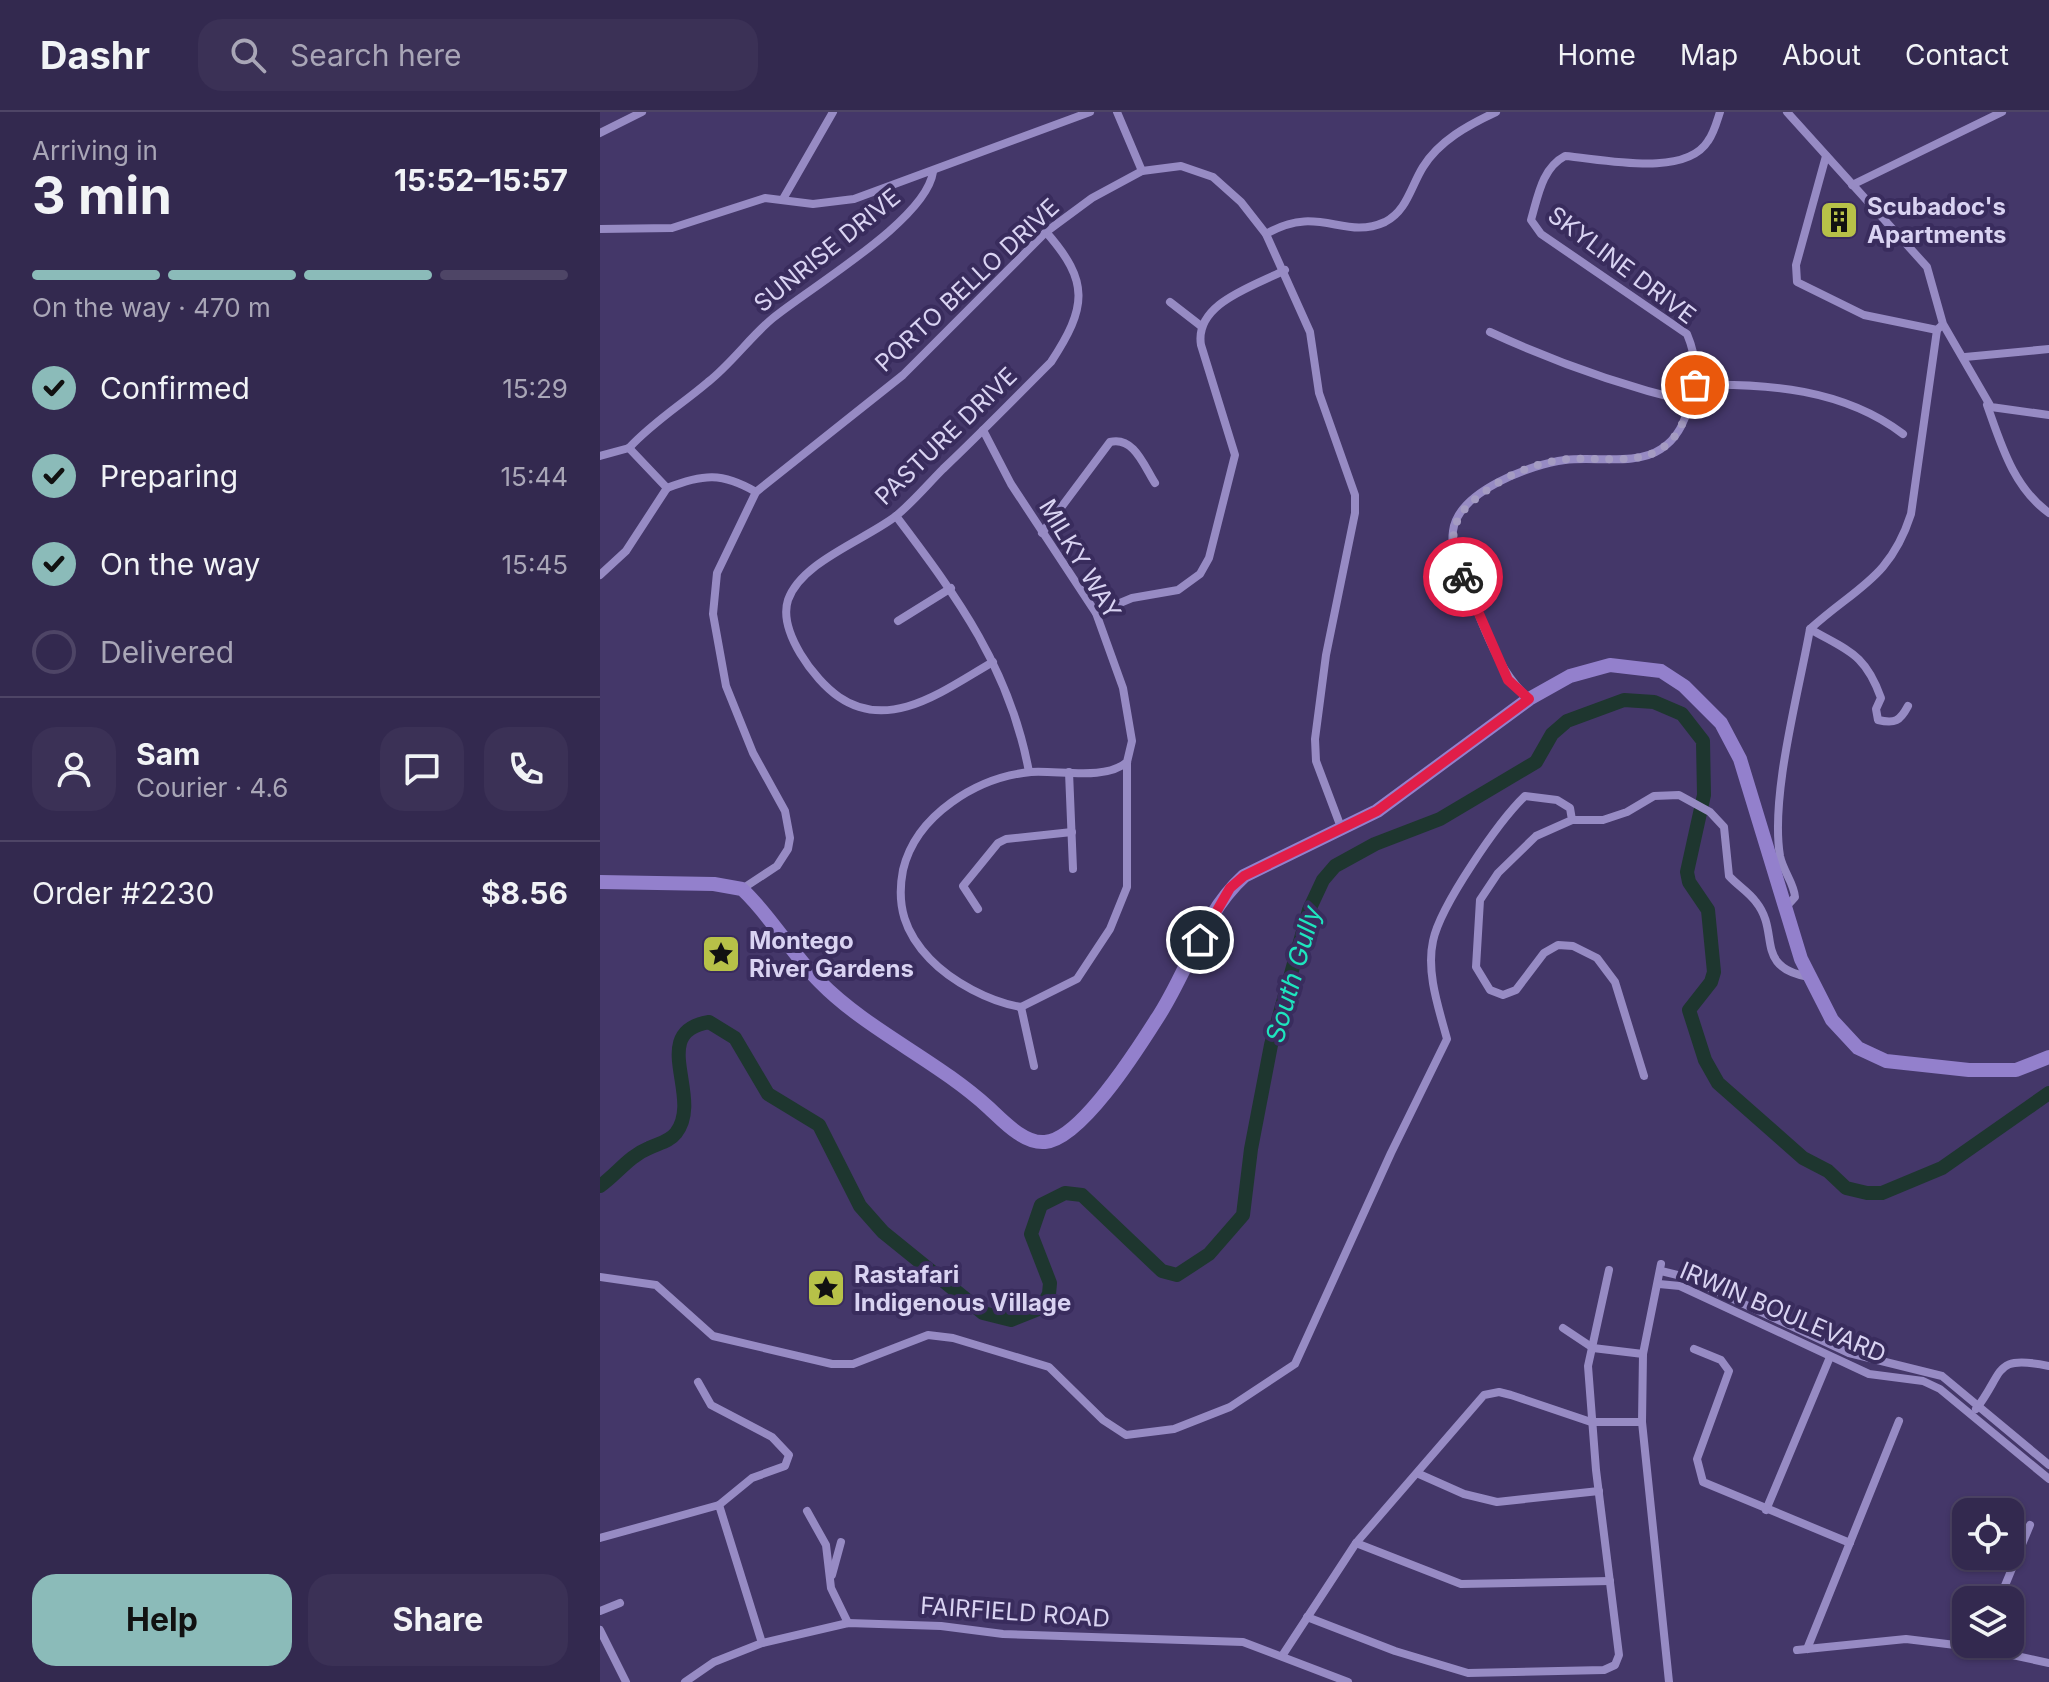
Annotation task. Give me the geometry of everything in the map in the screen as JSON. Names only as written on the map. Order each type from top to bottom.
[{"type":"main road","points":[[600,882],[714,884],[742,889],[820,982],[966,1087],[1012,1129],[1044,1143],[1065,1136],[1092,1108],[1157,1019],[1230,888],[1256,867],[1342,831],[1377,811],[1529,699],[1570,676],[1610,665],[1661,671],[1684,686],[1721,723],[1740,759],[1784,909],[1810,977],[1838,1027],[1858,1048],[1886,1061],[1969,1070],[2016,1070],[2049,1057]]},
{"type":"street","points":[[600,133],[642,112]]},
{"type":"street","points":[[783,199],[833,112]]},
{"type":"street","points":[[933,172],[1090,112]]},
{"type":"street","points":[[1117,112],[1142,171]]},
{"type":"street","points":[[1266,234],[1285,223],[1307,219],[1356,227],[1388,220],[1401,210],[1423,166],[1446,141],[1496,112]]},
{"type":"street","name":"SKYLINE DRIVE","points":[[1529,699],[1508,680],[1491,643],[1457,563],[1452,546],[1453,527],[1470,504],[1489,488],[1527,468],[1566,459],[1636,457],[1660,451],[1678,434],[1695,385],[1697,357],[1687,334],[1571,257],[1541,234],[1531,220],[1554,161],[1565,156],[1672,164],[1702,149],[1720,112]]},
{"type":"street","points":[[1784,909],[1795,897],[1795,889],[1780,856],[1781,795],[1810,629],[1866,587],[1902,543],[1911,514],[1940,327],[1927,267],[1787,112]]},
{"type":"street","points":[[1852,185],[2002,112]]},
{"type":"street","points":[[1826,156],[1796,265],[1797,282],[1864,315],[1940,327],[1965,357],[2008,462],[2026,490],[2049,513]]},
{"type":"street","name":"PORTO BELLO DRIVE","points":[[742,889],[762,879],[777,866],[788,849],[790,838],[785,811],[753,753],[726,686],[713,614],[717,573],[756,492],[838,430],[903,375],[1046,232],[1092,198],[1142,171],[1181,166],[1213,177],[1241,202],[1266,234],[1285,270],[1310,332],[1319,393],[1355,495],[1355,513],[1326,655],[1315,739],[1316,761],[1342,831]]},
{"type":"street","name":"SUNRISE DRIVE","points":[[600,229],[672,228],[765,198],[832,204],[933,172]]},
{"type":"street","name":"SUNRISE DRIVE","points":[[629,448],[649,427],[710,381],[772,319],[882,237],[915,207],[925,193],[933,172]]},
{"type":"street","name":"PASTURE DRIVE","points":[[993,662],[916,705],[895,711],[874,711],[853,706],[835,695],[791,641],[785,620],[793,587],[805,575],[896,516],[1051,362],[1070,333],[1081,295],[1078,275],[1067,256],[1046,232]]},
{"type":"street","points":[[1096,613],[1132,598],[1178,590],[1200,574],[1209,558],[1235,455],[1201,345],[1201,326],[1211,311],[1285,270]]},
{"type":"street","points":[[1170,302],[1201,326]]},
{"type":"street","points":[[1490,332],[1558,364],[1621,386],[1690,402]]},
{"type":"street","points":[[1965,357],[2049,349]]},
{"type":"street","points":[[1695,385],[1742,384],[1795,390],[1877,414],[1903,434]]},
{"type":"street","points":[[1985,400],[1999,411],[2049,415]]},
{"type":"street","name":"MILKY WAY","points":[[983,430],[1011,484],[1096,613],[1123,688],[1132,741],[1127,762],[1127,887],[1110,929],[1077,979],[1021,1007]]},
{"type":"street","points":[[1042,533],[1110,442],[1122,441],[1132,447],[1155,483]]},
{"type":"street","points":[[600,456],[629,448],[667,488]]},
{"type":"street","points":[[600,575],[626,551],[667,488],[714,475],[734,478],[756,492]]},
{"type":"street","points":[[896,516],[951,588],[993,662],[1021,728],[1029,772]]},
{"type":"street","points":[[898,621],[951,588]]},
{"type":"street","points":[[1810,629],[1837,640],[1868,666],[1881,698],[1876,709],[1878,720],[1892,723],[1901,719],[1908,706]]},
{"type":"street","points":[[1034,1066],[1021,1007],[968,986],[940,969],[912,936],[902,916],[899,893],[908,853],[919,832],[947,807],[982,784],[1029,772],[1115,770],[1127,762]]},
{"type":"street","points":[[1069,772],[1073,869]]},
{"type":"street","points":[[1644,1076],[1615,982],[1597,958],[1573,946],[1558,945],[1544,953],[1516,990],[1503,995],[1490,990],[1476,967],[1477,917],[1487,886],[1536,836],[1572,820],[1615,817],[1654,796],[1668,793],[1695,804],[1710,812],[1724,827],[1729,876],[1757,902],[1777,963],[1788,973],[1810,977]]},
{"type":"street","points":[[600,1277],[656,1285],[713,1336],[842,1366],[928,1335],[953,1338],[1049,1367],[1103,1420],[1126,1435],[1174,1429],[1230,1407],[1295,1364],[1391,1153],[1447,1039],[1433,985],[1432,941],[1468,869],[1490,843],[1506,814],[1525,796],[1557,800],[1570,808],[1572,820]]},
{"type":"street","points":[[978,909],[963,886],[998,843],[1006,839],[1072,832]]},
{"type":"street","name":"IRWIN BOULEVARD","points":[[2047,1460],[1942,1376],[1849,1353],[1661,1267],[1659,1284],[1680,1286],[1869,1374],[1900,1378],[1940,1389],[1973,1413],[2049,1479]]},
{"type":"street","points":[[1307,1617],[1395,1651],[1468,1673],[1604,1670],[1615,1665],[1619,1655],[1591,1422],[1588,1366],[1609,1270]]},
{"type":"street","points":[[1659,1284],[1643,1354],[1642,1422],[1669,1682]]},
{"type":"street","points":[[1749,1320],[1753,1309]]},
{"type":"street","points":[[1563,1328],[1593,1348],[1643,1354]]},
{"type":"street","points":[[1694,1349],[1721,1360],[1729,1371],[1697,1459],[1703,1482],[1850,1543]]},
{"type":"street","points":[[1845,1364],[1849,1353]]},
{"type":"street","points":[[1766,1510],[1830,1357]]},
{"type":"street","points":[[1973,1413],[1997,1371],[2006,1363],[2019,1361],[2049,1366]]},
{"type":"street","points":[[1900,1378],[1902,1367]]},
{"type":"street","points":[[600,1538],[719,1505],[752,1478],[785,1466],[789,1455],[772,1437],[711,1405],[698,1382]]},
{"type":"street","points":[[1282,1656],[1356,1543],[1419,1474],[1442,1441],[1484,1395],[1499,1392],[1511,1395],[1591,1422],[1642,1422]]},
{"type":"street","points":[[1899,1421],[1850,1543],[1802,1650],[1906,1639],[1952,1643]]},
{"type":"street","points":[[2036,1468],[2047,1460]]},
{"type":"street","points":[[1419,1474],[1464,1494],[1497,1502],[1599,1491]]},
{"type":"street","points":[[719,1505],[762,1643]]},
{"type":"street","points":[[807,1511],[826,1545],[831,1588],[848,1623]]},
{"type":"street","points":[[2005,1586],[2030,1525]]},
{"type":"street","points":[[831,1576],[841,1542]]},
{"type":"street","points":[[1356,1543],[1461,1584],[1484,1587],[1610,1581]]},
{"type":"street","points":[[600,1611],[620,1603]]},
{"type":"street","name":"FAIRFIELD ROAD","points":[[685,1682],[714,1662],[762,1643],[848,1623],[941,1626],[1003,1634],[1243,1642],[1348,1682]]},
{"type":"street","points":[[600,1630],[626,1682]]},
{"type":"street","points":[[2024,1657],[2049,1663]]},
{"type":"building","name":"Scubadoc's Apartments","points":[[1834,205],[1851,216],[1841,238],[1830,231],[1835,223],[1826,217]]},
{"type":"waterway","name":"South Gully","points":[[600,1186],[635,1156],[676,1133],[683,1118],[679,1052],[682,1038],[691,1028],[709,1022],[735,1038],[768,1094],[819,1125],[860,1206],[883,1232],[983,1313],[1011,1320],[1041,1308],[1049,1294],[1050,1283],[1031,1234],[1041,1205],[1065,1193],[1082,1195],[1162,1271],[1177,1275],[1209,1254],[1243,1215],[1251,1149],[1271,1045],[1309,910],[1323,880],[1335,866],[1375,844],[1440,819],[1536,762],[1552,734],[1567,721],[1624,700],[1654,702],[1682,714],[1703,741],[1704,795],[1687,872],[1689,882],[1708,910],[1714,972],[1711,982],[1689,1010],[1705,1060],[1718,1083],[1803,1158],[1828,1171],[1846,1188],[1867,1193],[1882,1193],[1942,1168],[2049,1093]]},
{"type":"way so far","points":[[1463,577],[1452,546],[1453,527],[1470,504],[1489,488],[1527,468],[1566,459],[1636,457],[1660,451],[1678,434],[1695,385]]},
{"type":"place","name":"Scubadoc's Apartments","points":[[1839,220]]},
{"type":"place","name":"Montego River Gardens","points":[[721,954]]},
{"type":"place","name":"Rastafari Indigenous Village","points":[[826,1288]]},
{"type":"route","points":[[1200,940],[1230,888],[1256,867],[1342,831],[1377,811],[1529,699],[1508,680],[1463,577]]}]
